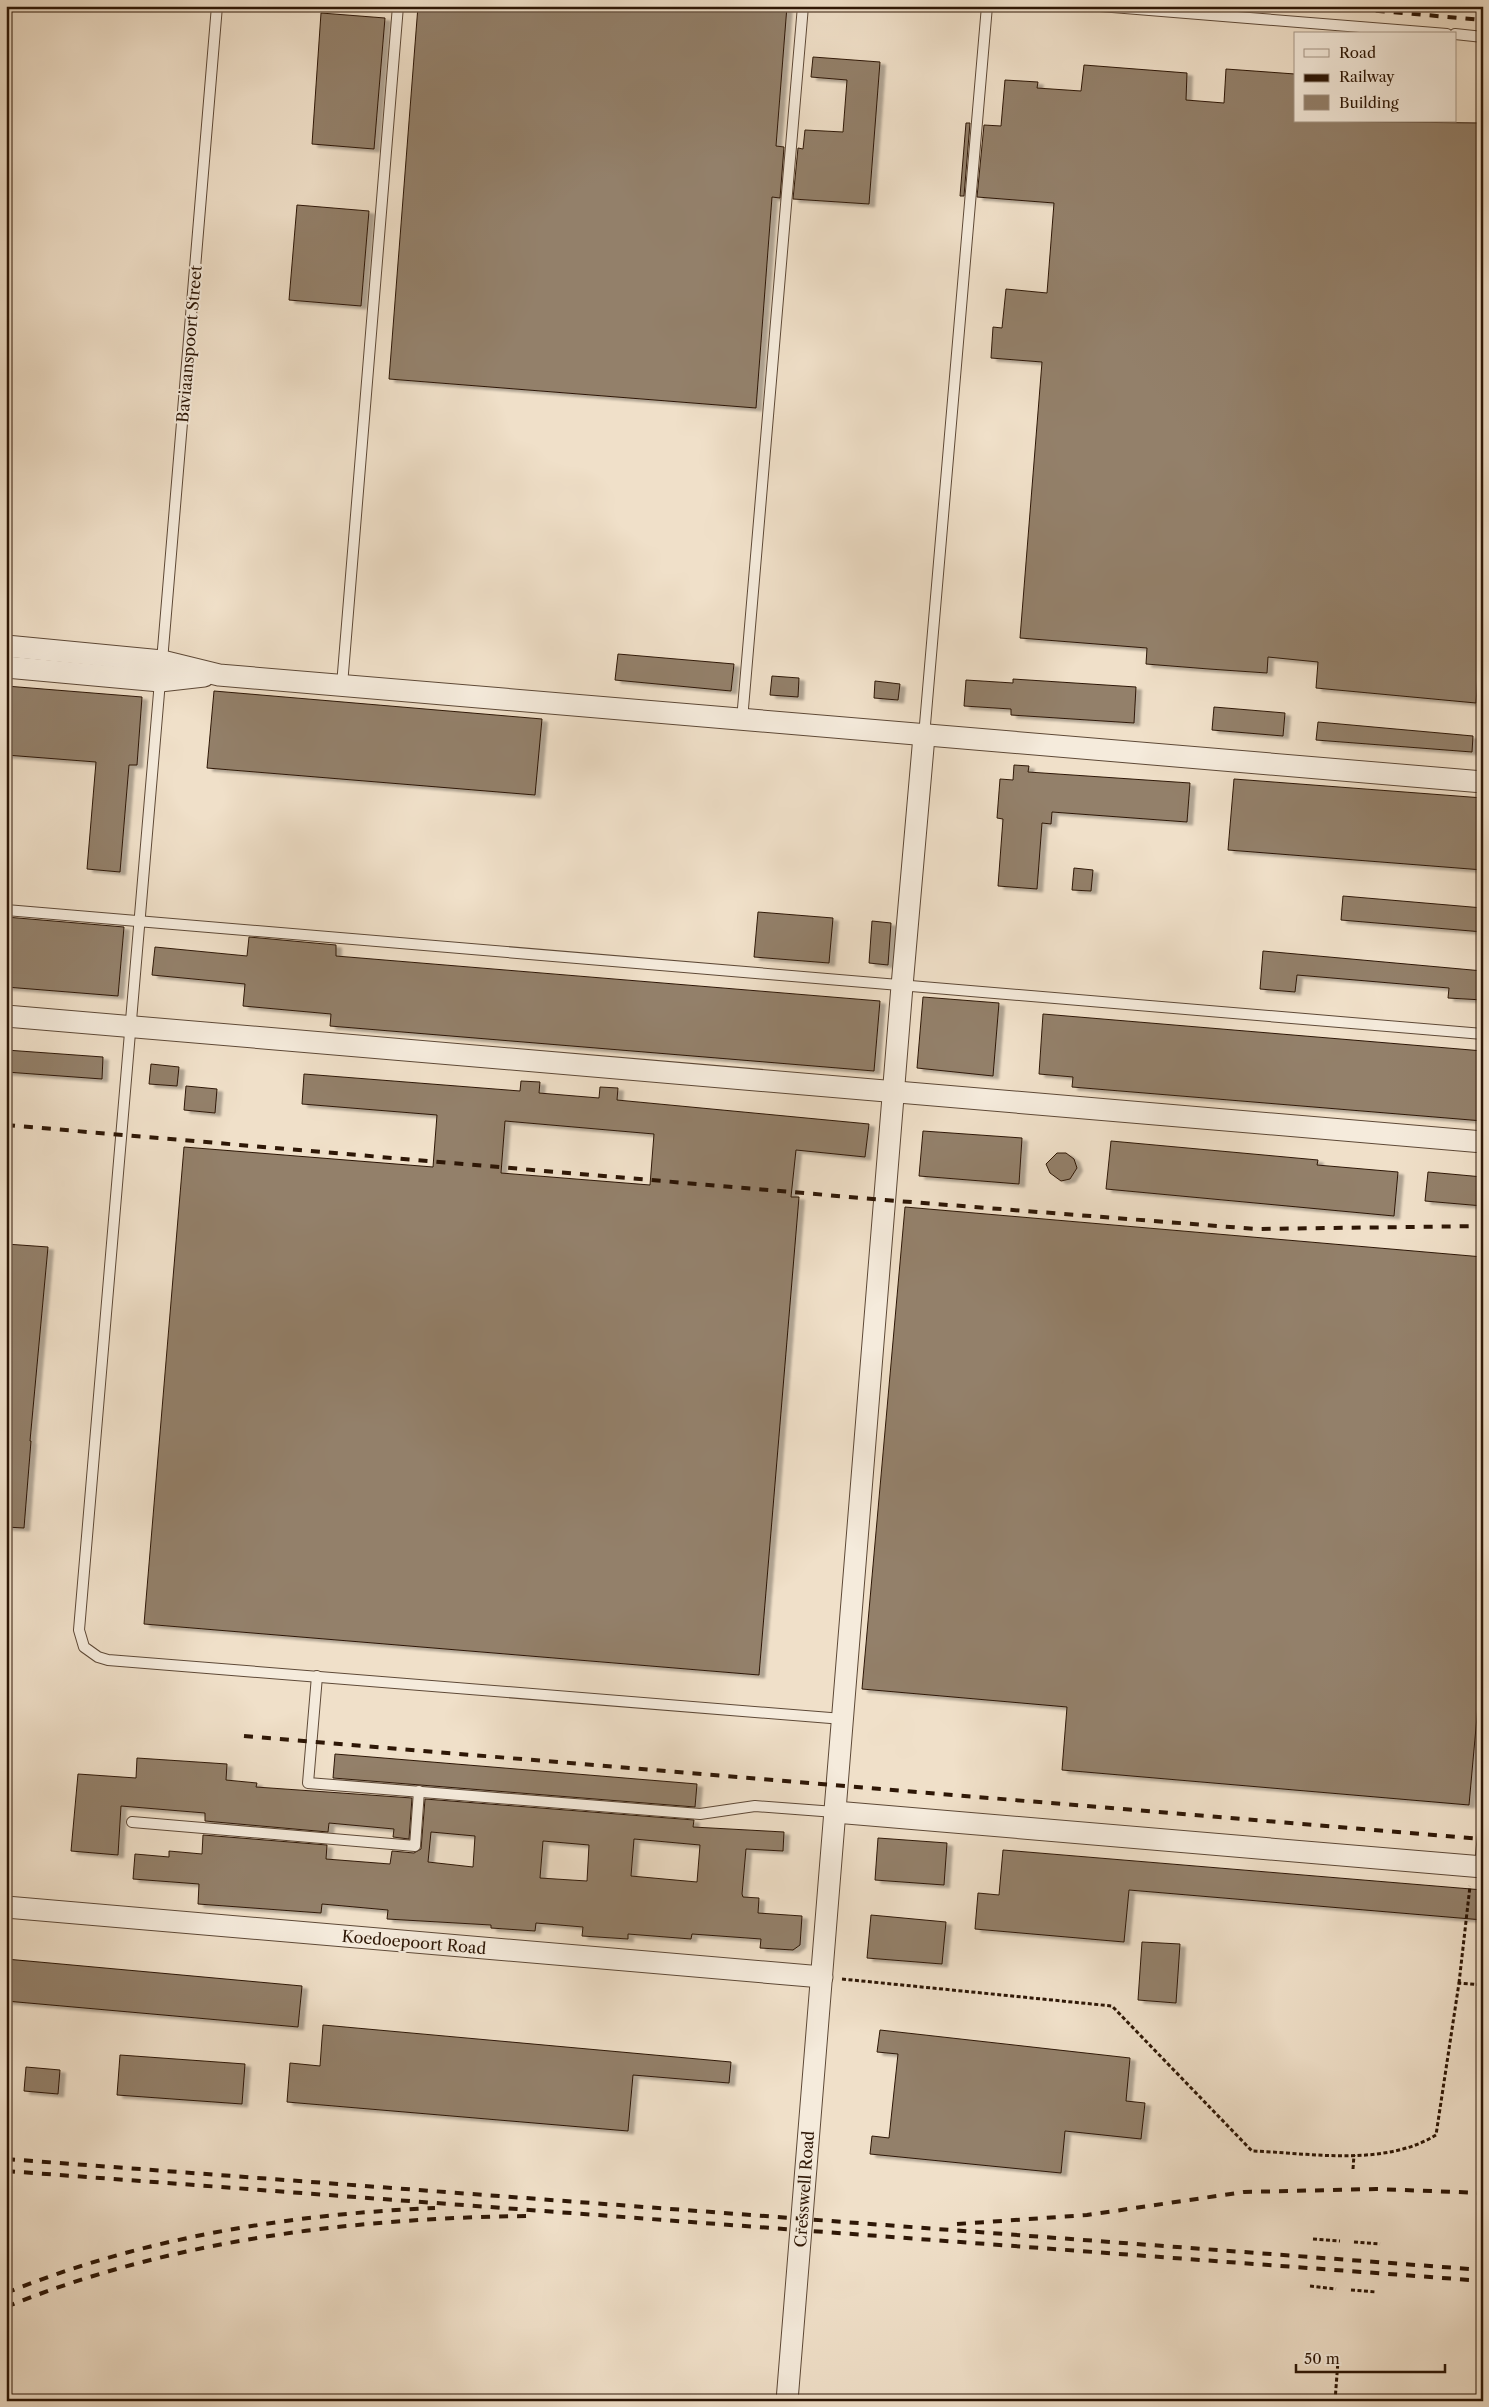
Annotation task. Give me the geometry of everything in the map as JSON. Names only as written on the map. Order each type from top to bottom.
[{"type":"street","points":[[6,646],[161,671]]},
{"type":"street","points":[[6,667],[161,671],[219,675],[1483,782]]},
{"type":"street","name":"Cresswell Road","points":[[787,2401],[893,1092],[924,736]]},
{"type":"street","points":[[6,1016],[1483,1142]]},
{"type":"street","points":[[835,1812],[1478,1866]]},
{"type":"street","name":"Koedoepoort Road","points":[[6,1907],[822,1977]]},
{"type":"lane","name":"Baviaanspoort Street","points":[[217,6],[80,1630],[81,1641],[89,1652],[108,1660],[843,1719]]},
{"type":"lane","points":[[342,686],[398,6]]},
{"type":"lane","points":[[742,720],[803,6]]},
{"type":"lane","points":[[924,736],[987,6]]},
{"type":"lane","points":[[1100,6],[1422,32]]},
{"type":"lane","points":[[1456,34],[1483,37]]},
{"type":"lane","points":[[6,910],[1483,1034]]},
{"type":"lane","points":[[317,1676],[308,1783],[700,1814],[755,1806],[835,1812]]},
{"type":"lane","points":[[132,1822],[415,1846],[419,1792]]},
{"type":"lane","points":[[1478,1866],[1483,1834]]},
{"type":"path","points":[[822,1977],[1112,2006],[1252,2150],[1372,2156],[1422,2144],[1436,2136],[1478,1866]]},
{"type":"path","points":[[1459,1983],[1483,1985]]},
{"type":"path","points":[[1353,2169],[1354,2155]]},
{"type":"path","points":[[1313,2239],[1340,2241]]},
{"type":"path","points":[[1354,2242],[1380,2244]]},
{"type":"path","points":[[1310,2286],[1336,2289]]},
{"type":"path","points":[[1351,2290],[1376,2292]]},
{"type":"path","points":[[1335,2401],[1338,2361]]},
{"type":"building","points":[[418,6],[787,6],[776,146],[784,147],[780,198],[772,197],[756,408],[389,379]]},
{"type":"building","points":[[321,13],[385,18],[374,149],[312,144]]},
{"type":"building","points":[[813,57],[880,62],[869,204],[793,199],[798,148],[803,149],[805,130],[843,132],[847,80],[811,77]]},
{"type":"building","points":[[1084,65],[1187,73],[1186,100],[1224,103],[1226,69],[1294,74],[1294,122],[1483,123],[1483,674],[1478,674],[1476,703],[1316,688],[1318,662],[1268,657],[1267,673],[1146,664],[1147,648],[1020,638],[1042,362],[991,358],[993,327],[1002,328],[1006,289],[1047,293],[1054,203],[977,197],[984,125],[1001,126],[1005,80],[1038,82],[1037,88],[1081,91]]},
{"type":"building","points":[[966,123],[970,123],[964,196],[960,196]]},
{"type":"building","points":[[297,205],[369,211],[361,306],[289,300]]},
{"type":"building","points":[[618,654],[734,664],[731,691],[615,680]]},
{"type":"building","points":[[772,676],[799,678],[798,697],[770,695]]},
{"type":"building","points":[[1013,679],[1136,687],[1134,723],[1011,715],[1011,709],[964,706],[966,680],[1013,683]]},
{"type":"building","points":[[875,681],[900,684],[898,700],[874,698]]},
{"type":"building","points":[[6,686],[142,697],[137,765],[129,765],[120,872],[87,869],[96,762],[6,755]]},
{"type":"building","points":[[214,691],[542,719],[535,795],[207,768]]},
{"type":"building","points":[[1214,707],[1285,713],[1283,736],[1212,730]]},
{"type":"building","points":[[1318,722],[1473,736],[1472,752],[1316,740]]},
{"type":"building","points":[[1014,765],[1029,766],[1028,772],[1190,783],[1187,822],[1052,812],[1051,824],[1042,823],[1037,889],[998,886],[1003,819],[997,818],[1000,779],[1013,780]]},
{"type":"building","points":[[1234,779],[1483,798],[1483,870],[1228,850]]},
{"type":"building","points":[[1074,868],[1093,870],[1091,891],[1072,890]]},
{"type":"building","points":[[1343,896],[1483,908],[1483,932],[1341,920]]},
{"type":"building","points":[[758,912],[833,918],[829,963],[754,957]]},
{"type":"building","points":[[6,917],[124,927],[118,996],[6,987]]},
{"type":"building","points":[[872,921],[891,923],[888,965],[869,963]]},
{"type":"building","points":[[249,937],[336,945],[336,956],[880,1001],[874,1071],[330,1026],[331,1014],[243,1006],[245,984],[152,975],[155,947],[247,956]]},
{"type":"building","points":[[1263,951],[1483,971],[1483,1000],[1448,998],[1449,988],[1297,975],[1295,992],[1260,989]]},
{"type":"building","points":[[923,997],[999,1003],[993,1076],[917,1068]]},
{"type":"building","points":[[1043,1014],[1483,1051],[1483,1121],[1072,1087],[1073,1077],[1039,1074]]},
{"type":"building","points":[[6,1050],[103,1057],[102,1079],[6,1072]]},
{"type":"building","points":[[151,1064],[179,1067],[177,1086],[149,1084]]},
{"type":"building","points":[[304,1074],[520,1091],[521,1081],[540,1082],[539,1093],[599,1098],[600,1087],[618,1088],[617,1100],[869,1124],[865,1157],[796,1150],[791,1197],[799,1197],[759,1675],[144,1624],[184,1147],[433,1167],[437,1115],[302,1104]],"holes":[[[505,1121],[654,1134],[650,1185],[501,1173]]]},
{"type":"building","points":[[186,1086],[217,1089],[215,1113],[184,1110]]},
{"type":"building","points":[[923,1131],[1022,1138],[1019,1184],[919,1176]]},
{"type":"building","points":[[1111,1141],[1318,1160],[1317,1165],[1398,1172],[1394,1216],[1106,1189]]},
{"type":"building","points":[[1057,1153],[1066,1153],[1074,1159],[1077,1168],[1070,1179],[1061,1181],[1050,1173],[1046,1164]]},
{"type":"building","points":[[1428,1172],[1483,1177],[1483,1206],[1425,1201]]},
{"type":"building","points":[[905,1207],[1483,1257],[1483,1650],[1469,1805],[1062,1770],[1067,1707],[862,1689]]},
{"type":"building","points":[[6,1244],[48,1247],[24,1528],[6,1527]]},
{"type":"building","points":[[335,1754],[697,1784],[695,1807],[333,1778]]},
{"type":"building","points":[[137,1758],[227,1764],[226,1780],[257,1783],[256,1787],[412,1798],[409,1839],[393,1837],[394,1829],[329,1823],[328,1832],[205,1821],[205,1813],[121,1806],[118,1855],[71,1851],[78,1774],[136,1778]]},
{"type":"building","points":[[425,1799],[694,1820],[693,1827],[784,1832],[783,1851],[746,1849],[742,1894],[743,1897],[759,1898],[758,1913],[802,1916],[800,1945],[793,1950],[760,1948],[761,1939],[692,1934],[691,1939],[628,1934],[628,1939],[582,1936],[583,1927],[536,1923],[535,1931],[491,1928],[491,1925],[387,1919],[388,1910],[322,1904],[321,1913],[198,1904],[199,1884],[133,1879],[135,1854],[169,1857],[169,1851],[202,1854],[203,1835],[327,1845],[326,1859],[390,1864],[392,1851],[414,1853],[421,1849]],"holes":[[[431,1832],[475,1836],[473,1867],[428,1862]],[[634,1839],[700,1845],[697,1882],[631,1876]],[[543,1841],[589,1845],[587,1881],[540,1878]]]},
{"type":"building","points":[[878,1838],[947,1843],[944,1885],[875,1880]]},
{"type":"building","points":[[1003,1850],[1483,1890],[1483,1920],[1129,1890],[1124,1942],[975,1929],[978,1893],[999,1895]]},
{"type":"building","points":[[871,1915],[946,1922],[942,1964],[867,1958]]},
{"type":"building","points":[[1142,1942],[1180,1944],[1176,2003],[1138,2000]]},
{"type":"building","points":[[6,1959],[302,1986],[298,2027],[6,2001]]},
{"type":"building","points":[[323,2025],[731,2062],[729,2083],[633,2075],[628,2131],[287,2102],[290,2063],[320,2066]]},
{"type":"building","points":[[880,2030],[1130,2058],[1126,2101],[1145,2103],[1141,2139],[1065,2131],[1061,2173],[870,2154],[872,2136],[889,2138],[898,2054],[877,2052]]},
{"type":"building","points":[[120,2055],[245,2064],[242,2104],[117,2095]]},
{"type":"building","points":[[26,2067],[60,2070],[58,2094],[24,2091]]},
{"type":"railway","points":[[1322,6],[1483,20]]},
{"type":"railway","points":[[6,1125],[885,1200],[1256,1229],[1483,1226]]},
{"type":"railway","points":[[244,1736],[1483,1839]]},
{"type":"railway","points":[[6,2159],[1483,2270]]},
{"type":"railway","points":[[6,2171],[1483,2281]]},
{"type":"railway","points":[[957,2224],[1087,2215],[1244,2192],[1376,2189],[1483,2193]]},
{"type":"railway","points":[[6,2293],[110,2257],[217,2232],[326,2216],[435,2208]]},
{"type":"railway","points":[[6,2307],[68,2284],[132,2265],[197,2249],[262,2237],[395,2222],[528,2216]]}]
